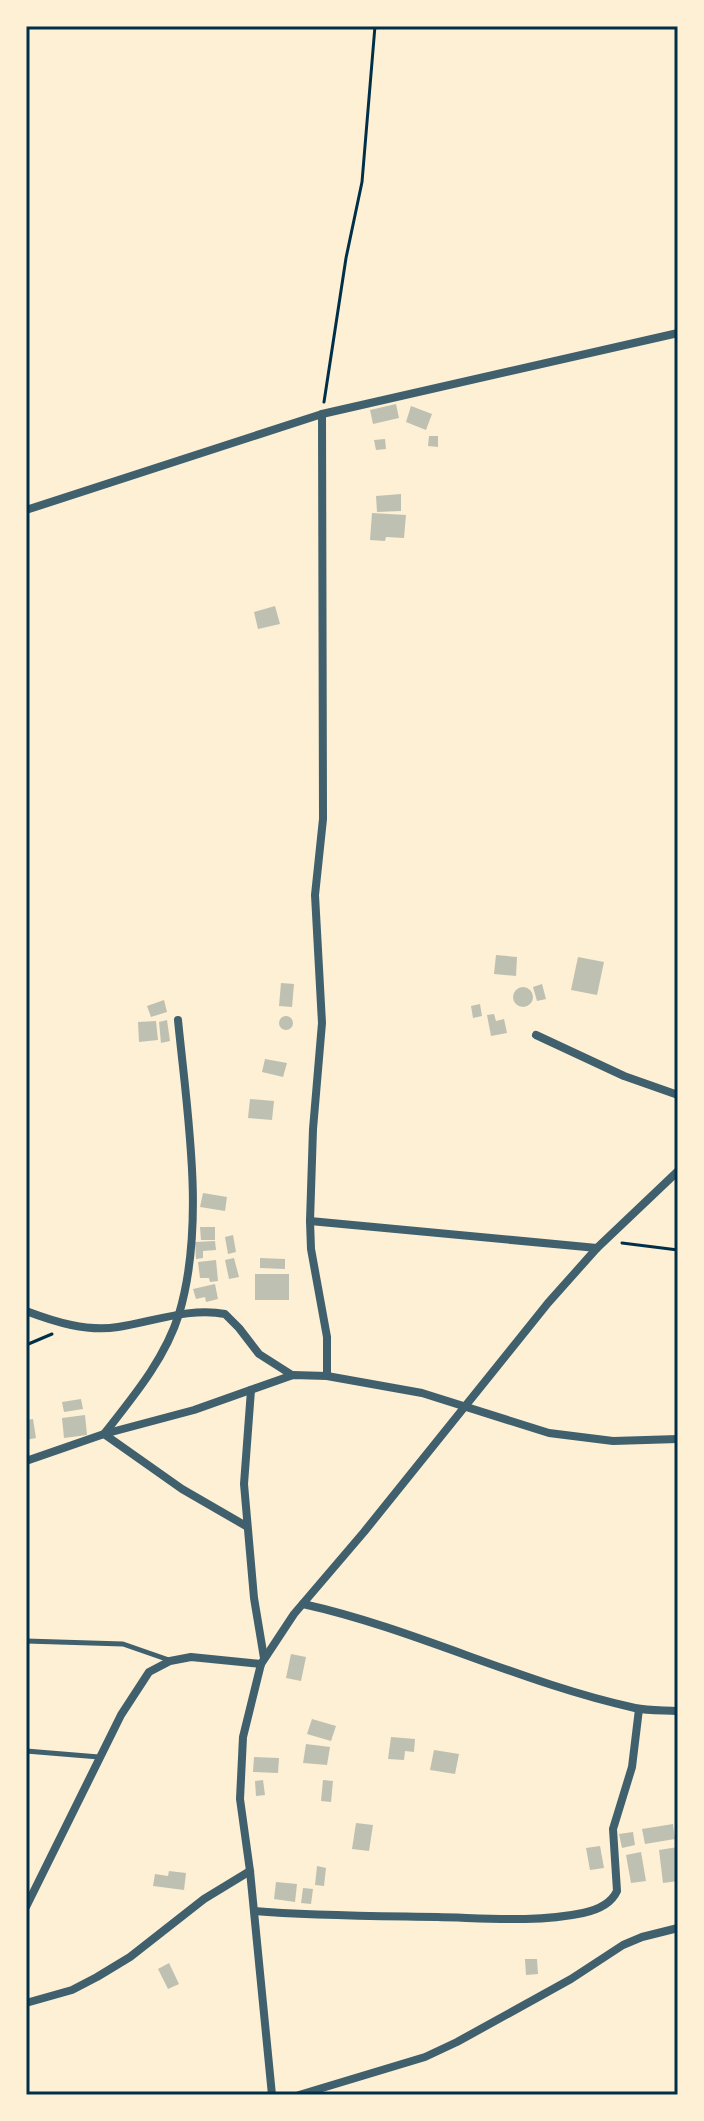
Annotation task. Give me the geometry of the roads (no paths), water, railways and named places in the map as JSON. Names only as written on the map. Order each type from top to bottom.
[{"type":"street","points":[[26,510],[322,414],[678,333]]},
{"type":"street","points":[[322,414],[323,819],[315,895],[322,1023],[313,1129],[310,1221],[311,1249],[327,1337],[327,1376]]},
{"type":"street","points":[[104,1434],[161,1355],[179,1315],[189,1272],[192,1185],[178,1020]]},
{"type":"street","points":[[536,1035],[624,1076],[678,1094]]},
{"type":"street","points":[[272,2095],[250,1871],[241,1825],[240,1770],[248,1709],[262,1661],[303,1604],[548,1303],[597,1248],[678,1171]]},
{"type":"street","points":[[310,1221],[597,1248]]},
{"type":"street","points":[[26,1311],[71,1325],[96,1328],[117,1328],[179,1315],[225,1314],[259,1354],[293,1375]]},
{"type":"street","points":[[26,1461],[104,1434],[194,1410],[293,1375],[327,1376],[422,1393],[549,1433],[613,1441],[678,1439]]},
{"type":"street","points":[[251,1390],[244,1484],[262,1661]]},
{"type":"street","points":[[104,1434],[182,1489],[246,1526]]},
{"type":"street","points":[[303,1604],[355,1615],[512,1673],[639,1709],[678,1711]]},
{"type":"street","points":[[26,1907],[99,1757],[149,1672],[170,1661],[191,1657],[262,1661]]},
{"type":"street","points":[[254,1911],[500,1919],[558,1917],[602,1907],[613,1900],[617,1891],[613,1829],[632,1767],[639,1709]]},
{"type":"street","points":[[26,2003],[72,1990],[97,1977],[130,1957],[204,1899],[250,1871]]},
{"type":"street","points":[[299,2095],[425,2057],[527,2005],[623,1945],[678,1928]]},
{"type":"lane","points":[[26,1641],[123,1644],[170,1661]]},
{"type":"lane","points":[[26,1751],[99,1757]]}]
